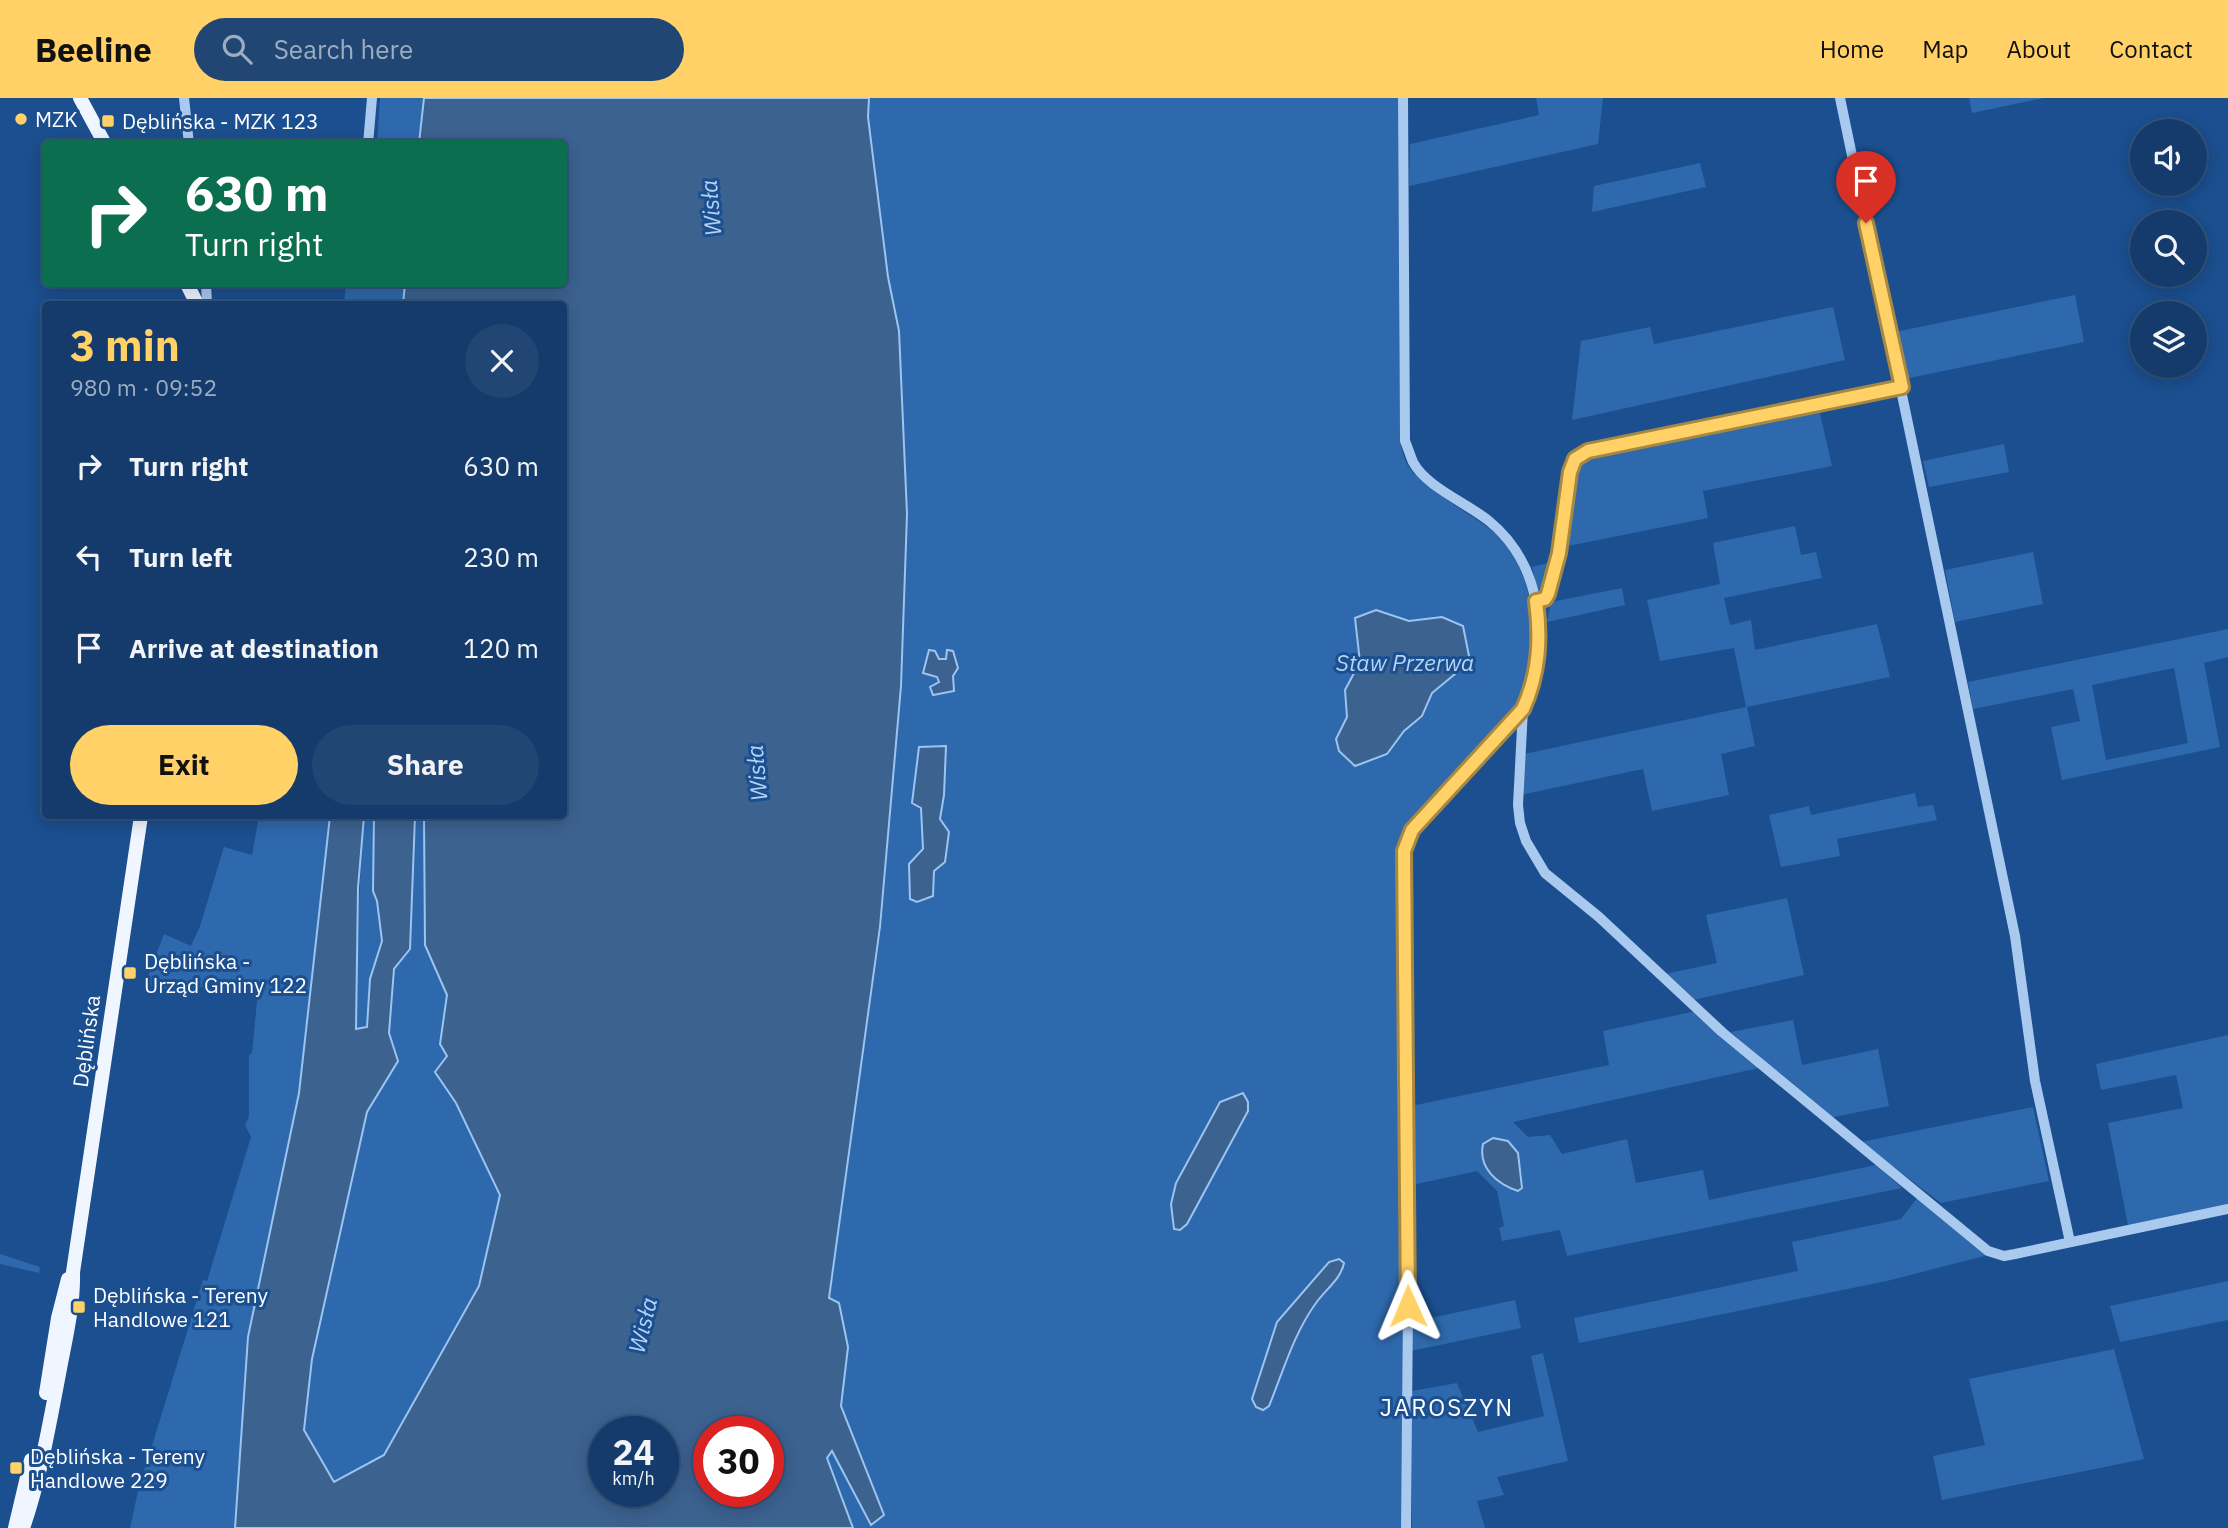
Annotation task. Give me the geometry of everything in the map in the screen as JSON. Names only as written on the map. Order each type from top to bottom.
[{"type":"main road","points":[[80,98],[103,140]]},
{"type":"main road","name":"Dęblińska","points":[[23,1528],[55,1397],[74,1289],[73,1272],[141,819]]},
{"type":"main road","name":"Dęblińska","points":[[15,1528],[43,1417],[64,1289],[73,1272]]},
{"type":"street","points":[[184,98],[189,140]]},
{"type":"street","points":[[368,140],[372,98]]},
{"type":"street","points":[[1403,98],[1405,441],[1414,464],[1430,481],[1487,519],[1506,537],[1521,560],[1536,601],[1539,628],[1533,687],[1523,709],[1412,830],[1404,851],[1408,1306],[1406,1528]]},
{"type":"street","points":[[1840,98],[2015,936],[2035,1081],[2070,1242]]},
{"type":"street","points":[[1536,601],[1545,599],[1548,594],[1559,553],[1570,472],[1575,459],[1581,454],[1902,387]]},
{"type":"street","points":[[1523,709],[1518,806],[1520,822],[1534,858],[1545,873],[1599,917],[1750,1056],[1988,1251],[2004,1256],[2228,1209]]},
{"type":"shaded area","points":[[380,98],[424,98],[419,140],[377,140]]},
{"type":"shaded area","points":[[869,98],[1398,98],[1400,443],[1413,473],[1445,499],[1482,523],[1505,544],[1524,579],[1530,599],[1535,641],[1530,680],[1520,704],[1409,828],[1402,841],[1399,856],[1404,1286],[1401,1528],[853,1528],[827,1458],[832,1451],[870,1525],[883,1515],[841,1406],[848,1347],[829,1299],[881,928],[901,686],[907,514],[899,331],[888,277],[868,117]],"holes":[[[1376,610],[1409,621],[1442,617],[1455,674],[1431,693],[1422,716],[1404,731],[1387,754],[1339,751],[1336,739],[1347,717],[1345,690],[1360,662]],[[938,659],[946,659],[954,691],[944,684],[938,675]],[[945,746],[944,795],[934,871],[923,849],[919,748]],[[1329,1262],[1343,1271],[1316,1303],[1300,1330],[1269,1406],[1277,1322]]]},
{"type":"shaded area","points":[[1536,98],[1603,98],[1598,144],[1409,186],[1410,144],[1539,115]]},
{"type":"shaded area","points":[[1969,98],[2044,98],[1972,113]]},
{"type":"shaded area","points":[[1700,163],[1706,187],[1592,212],[1594,186]]},
{"type":"shaded area","points":[[346,287],[405,287],[403,301],[344,301]]},
{"type":"shaded area","points":[[2075,295],[2084,342],[1905,379],[1895,332]]},
{"type":"shaded area","points":[[1833,307],[1845,360],[1572,420],[1581,341],[1650,327],[1654,344]]},
{"type":"shaded area","points":[[1819,409],[1832,466],[1703,491],[1708,518],[1563,547],[1576,468],[1588,455]]},
{"type":"shaded area","points":[[2004,444],[2009,472],[1929,487],[1923,461]]},
{"type":"shaded area","points":[[1795,526],[1801,555],[1816,552],[1822,578],[1724,598],[1730,625],[1751,620],[1755,650],[1877,624],[1890,677],[1747,707],[1755,746],[1721,754],[1729,795],[1652,811],[1643,769],[1521,795],[1524,754],[1746,707],[1734,648],[1660,661],[1647,600],[1720,584],[1713,543]]},
{"type":"shaded area","points":[[2033,552],[2043,604],[1955,622],[1945,570]]},
{"type":"shaded area","points":[[1552,562],[1546,589],[1538,591],[1532,567]]},
{"type":"shaded area","points":[[1622,588],[1625,605],[1547,622],[1551,602]]},
{"type":"shaded area","points":[[2228,629],[2228,657],[2204,663],[2220,747],[2062,780],[2051,727],[2080,721],[2073,689],[1973,709],[1968,682]],"holes":[[[2174,668],[2188,743],[2106,760],[2092,685]]]},
{"type":"shaded area","points":[[1915,793],[1918,807],[1933,805],[1937,820],[1837,839],[1840,856],[1781,867],[1769,815],[1809,806],[1811,815]]},
{"type":"shaded area","points":[[258,819],[330,819],[299,1093],[248,1337],[235,1528],[130,1528],[138,1491],[203,1280],[207,1281],[251,1137],[245,1125],[249,1116],[249,1055],[252,1053],[258,991],[211,985],[176,992],[145,984],[164,934],[191,946],[200,926],[224,847],[252,855]]},
{"type":"shaded area","points":[[364,819],[374,819],[373,891],[377,900],[382,941],[370,979],[367,1027],[356,1029]]},
{"type":"shaded area","points":[[415,819],[424,819],[425,945],[447,995],[440,1044],[447,1056],[435,1072],[456,1103],[500,1195],[479,1286],[384,1455],[333,1482],[304,1430],[312,1359],[367,1112],[398,1061],[389,1033],[394,969],[410,949]]},
{"type":"shaded area","points":[[1787,898],[1804,975],[1693,1000],[1665,974],[1717,963],[1706,915]]},
{"type":"shaded area","points":[[1696,1011],[1759,1068],[1513,1122],[1528,1137],[1550,1135],[1562,1154],[1627,1139],[1636,1183],[1703,1170],[1709,1200],[1876,1165],[1902,1188],[1567,1256],[1560,1230],[1502,1241],[1499,1228],[1504,1226],[1497,1191],[1477,1171],[1412,1185],[1411,1106],[1609,1065],[1603,1031]],"holes":[[[1518,1153],[1522,1174],[1518,1191],[1506,1187],[1494,1178]]]},
{"type":"shaded area","points":[[1793,1020],[1802,1065],[1878,1049],[1889,1106],[1829,1118],[1731,1032]]},
{"type":"shaded area","points":[[2228,1035],[2228,1204],[2128,1225],[2108,1123],[2183,1108],[2176,1075],[2101,1090],[2096,1064]]},
{"type":"shaded area","points":[[2033,1107],[2049,1181],[1941,1203],[1861,1142]]},
{"type":"shaded area","points":[[1917,1198],[1988,1255],[1887,1281],[1579,1343],[1574,1318],[1798,1271],[1792,1242],[1901,1219]]},
{"type":"shaded area","points":[[0,1254],[40,1267],[39,1273],[0,1264]]},
{"type":"shaded area","points":[[2228,1281],[2228,1320],[2120,1342],[2110,1306]]},
{"type":"shaded area","points":[[1515,1300],[1521,1328],[1411,1351],[1412,1322]]},
{"type":"shaded area","points":[[2114,1349],[2144,1459],[1942,1500],[1933,1456],[1985,1445],[1969,1379]]},
{"type":"shaded area","points":[[1543,1353],[1568,1461],[1497,1477],[1504,1495],[1477,1501],[1485,1528],[1412,1528],[1412,1391],[1457,1383],[1478,1432],[1544,1416],[1531,1356]]},
{"type":"water","name":"Wisła","points":[[424,98],[869,98],[868,117],[888,277],[899,331],[907,514],[901,686],[880,927],[829,1298],[839,1303],[848,1347],[841,1406],[884,1515],[871,1525],[832,1451],[827,1458],[853,1528],[235,1528],[248,1337],[299,1093],[330,819],[364,819],[358,888],[356,1029],[367,1027],[370,979],[382,941],[377,901],[373,891],[374,819],[415,819],[410,949],[394,969],[389,1033],[398,1061],[367,1112],[312,1359],[304,1430],[334,1482],[384,1455],[479,1286],[500,1195],[456,1103],[435,1072],[447,1056],[440,1044],[447,995],[425,945],[424,819],[567,819],[567,301],[403,301],[405,287],[567,287],[567,140],[419,140]]},
{"type":"water","name":"Staw Przerwa","points":[[1376,610],[1409,621],[1442,617],[1463,626],[1469,656],[1455,674],[1432,693],[1422,716],[1404,731],[1387,754],[1355,766],[1339,751],[1336,739],[1347,717],[1345,690],[1360,662],[1355,618]]},
{"type":"water","points":[[929,650],[935,651],[939,659],[946,659],[947,650],[953,651],[958,668],[953,676],[954,691],[933,695],[930,687],[939,682],[937,677],[923,673]]},
{"type":"water","points":[[946,746],[940,819],[949,832],[945,862],[934,871],[933,896],[917,902],[910,899],[909,864],[923,849],[921,808],[912,803],[919,747]]},
{"type":"water","points":[[1243,1093],[1248,1102],[1248,1111],[1187,1224],[1180,1230],[1174,1229],[1171,1204],[1176,1183],[1220,1102]]},
{"type":"water","points":[[1493,1138],[1508,1141],[1518,1153],[1522,1188],[1518,1191],[1496,1179],[1486,1168],[1482,1153],[1483,1144]]},
{"type":"water","points":[[1339,1259],[1344,1263],[1342,1269],[1301,1327],[1269,1406],[1263,1410],[1256,1407],[1252,1399],[1277,1322],[1329,1262]]},
{"type":"place","name":"MZK","points":[[21,119]]},
{"type":"place","name":"Dęblińska - MZK 123","points":[[108,121]]},
{"type":"place","name":"Dęblińska - Urząd Gminy 122","points":[[130,973]]},
{"type":"place","name":"Dęblińska - Tereny Handlowe 121","points":[[79,1307]]},
{"type":"place","name":"Dęblińska - Tereny Handlowe 229","points":[[16,1468]]},
{"type":"district","name":"JAROSZYN","points":[[1447,1407]]},
{"type":"route","points":[[1408,1306],[1404,851],[1407,840],[1412,830],[1523,709],[1533,687],[1539,628],[1536,601],[1545,599],[1554,575],[1570,472],[1575,459],[1588,451],[1902,387],[1866,223]]}]
